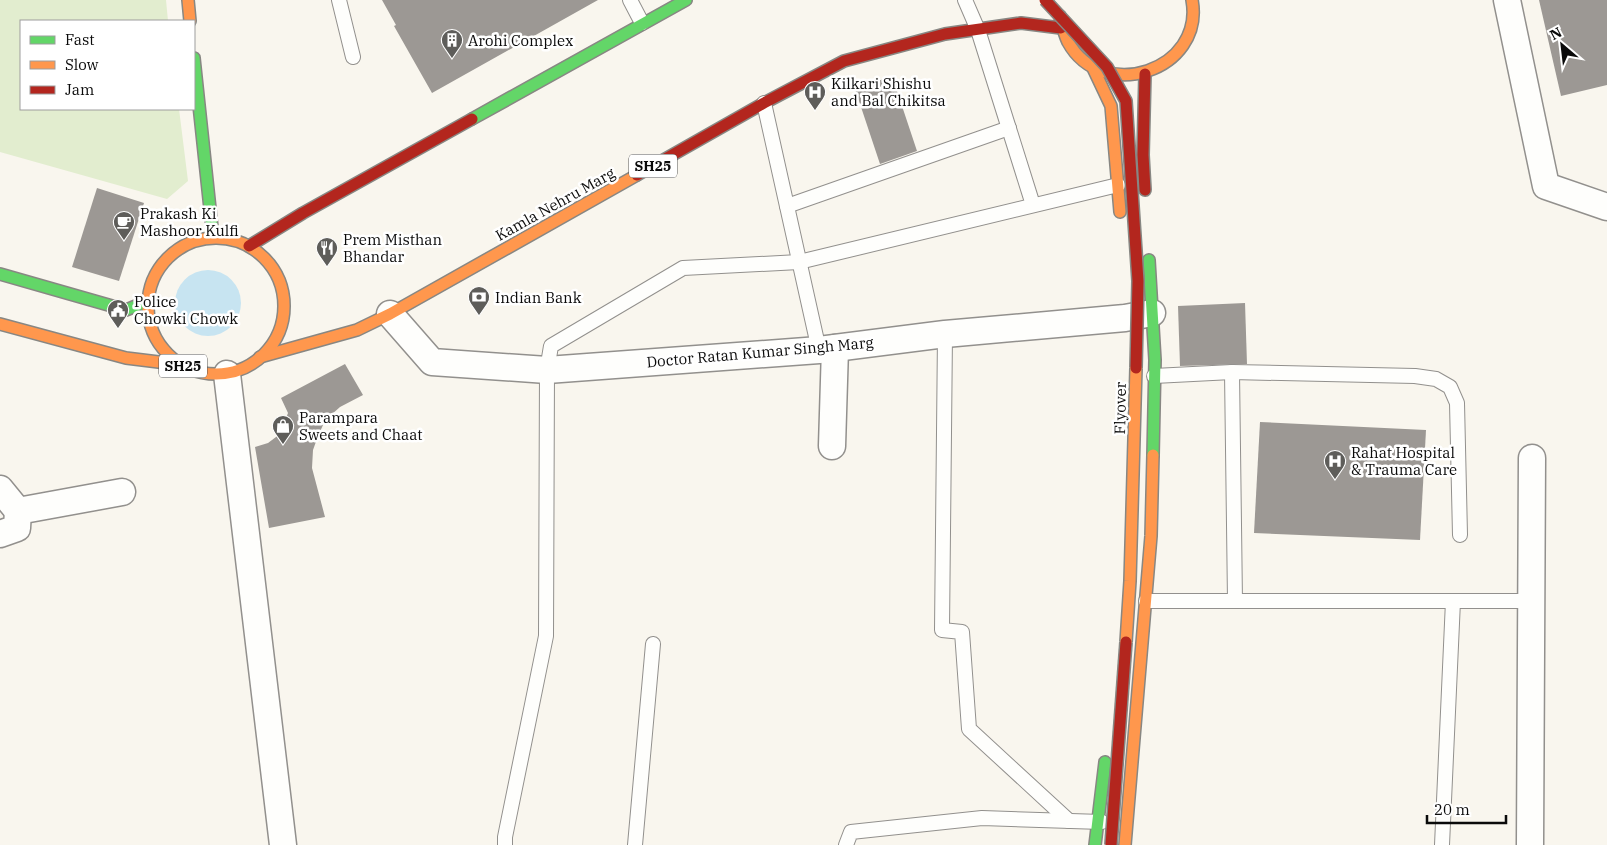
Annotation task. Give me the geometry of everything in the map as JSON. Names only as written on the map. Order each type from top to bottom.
[{"type":"main road","points":[[188,0],[190,20]]},
{"type":"main road","points":[[250,246],[303,213],[686,0]]},
{"type":"main road","name":"Flyover","points":[[1045,0],[1107,67],[1126,101],[1138,282],[1130,581],[1112,845]]},
{"type":"main road","points":[[1060,0],[1061,28],[1074,51],[1094,68],[1117,76],[1145,74],[1172,60],[1186,42],[1194,18],[1192,0]]},
{"type":"main road","name":"Kamla Nehru Marg","points":[[260,357],[357,330],[390,314],[764,103],[844,61],[945,34],[1021,23],[1061,28]]},
{"type":"main road","points":[[195,68],[212,238]]},
{"type":"main road","points":[[1094,68],[1111,106],[1121,222]]},
{"type":"main road","points":[[1145,74],[1143,155],[1146,204]]},
{"type":"main road","name":"SH25","points":[[0,324],[126,358],[183,365],[206,373],[227,374],[244,369],[260,357],[275,339],[284,315],[282,287],[269,262],[250,246],[228,239],[212,238],[197,241],[177,251],[156,273],[148,301],[151,325],[163,348],[183,365]]},
{"type":"main road","points":[[1124,845],[1128,821],[1151,536],[1154,376],[1148,244]]},
{"type":"main road","points":[[0,274],[126,310],[148,301]]},
{"type":"main road","points":[[1120,543],[1123,485],[1124,377]]},
{"type":"main road","points":[[1095,845],[1109,719]]},
{"type":"street","points":[[1507,0],[1546,186],[1607,207]]},
{"type":"street","name":"Doctor Ratan Kumar Singh Marg","points":[[390,314],[432,362],[547,370],[827,349],[945,334],[1125,318],[1152,313]]},
{"type":"street","points":[[827,349],[832,446]]},
{"type":"street","points":[[227,374],[283,845]]},
{"type":"street","points":[[1530,845],[1532,458]]},
{"type":"street","points":[[0,489],[18,510],[18,528],[0,534]]},
{"type":"street","points":[[18,510],[122,492]]},
{"type":"lane","points":[[339,0],[352,58]]},
{"type":"lane","points":[[630,0],[642,23]]},
{"type":"lane","points":[[965,0],[978,30],[1032,205]]},
{"type":"lane","points":[[764,103],[799,262],[827,349]]},
{"type":"lane","points":[[787,206],[1009,128]]},
{"type":"lane","points":[[505,845],[504,837],[546,636],[547,370],[551,346],[683,268],[799,262],[1118,185]]},
{"type":"lane","points":[[945,334],[942,630],[962,632],[969,729],[1069,821]]},
{"type":"lane","points":[[1154,376],[1232,372],[1415,376],[1436,379],[1450,387],[1457,403],[1460,535]]},
{"type":"lane","points":[[1232,372],[1235,601]]},
{"type":"lane","points":[[1146,601],[1531,601]]},
{"type":"lane","points":[[1442,845],[1453,601]]},
{"type":"lane","points":[[635,845],[653,644]]},
{"type":"lane","points":[[846,845],[850,832],[982,818],[1098,822],[1128,821]]},
{"type":"green space","points":[[0,0],[166,0],[168,20],[20,20],[20,110],[179,110],[188,181],[167,199],[0,152]]},
{"type":"water","points":[[208,270],[220,273],[231,280],[238,291],[241,303],[238,315],[231,326],[220,333],[208,336],[196,333],[185,326],[178,315],[175,303],[178,291],[185,280],[196,273]]},
{"type":"building","name":"Arohi Complex","points":[[382,0],[598,0],[432,93],[394,26],[396,25]]},
{"type":"building","points":[[1539,0],[1607,0],[1607,85],[1561,96]]},
{"type":"building","points":[[892,76],[917,151],[880,164],[855,89]]},
{"type":"building","points":[[97,188],[144,203],[119,281],[72,267]]},
{"type":"building","points":[[1245,303],[1247,364],[1180,366],[1178,306]]},
{"type":"building","points":[[345,364],[363,395],[340,407],[331,415],[323,425],[313,450],[312,468],[325,517],[269,528],[255,447],[268,443],[280,434],[288,413],[281,398]]},
{"type":"building","points":[[1260,422],[1426,430],[1420,540],[1254,533]]},
{"type":"traffic: fast","points":[[472,119],[686,0]]},
{"type":"traffic: fast","points":[[195,67],[213,237]]},
{"type":"traffic: fast","points":[[1149,260],[1155,360],[1153,455]]},
{"type":"traffic: fast","points":[[0,274],[126,310],[148,301]]},
{"type":"traffic: fast","points":[[1095,845],[1105,762]]},
{"type":"traffic: slow","points":[[188,0],[190,20]]},
{"type":"traffic: slow","points":[[1060,16],[1068,42],[1084,61],[1104,72],[1126,75],[1148,71],[1167,61],[1183,45],[1192,25],[1192,0]]},
{"type":"traffic: slow","points":[[1093,68],[1111,106],[1120,212]]},
{"type":"traffic: slow","points":[[260,357],[357,330],[390,314],[637,175]]},
{"type":"traffic: slow","points":[[216,238],[242,244],[264,258],[278,280],[284,306],[278,332],[264,354],[242,368],[216,374],[190,368],[168,354],[154,332],[148,306],[154,280],[168,258],[190,244],[216,238]]},
{"type":"traffic: slow","points":[[0,324],[126,358],[183,365]]},
{"type":"traffic: slow","points":[[1126,642],[1130,581],[1136,368]]},
{"type":"traffic: slow","points":[[1125,845],[1151,536],[1153,455]]},
{"type":"traffic: jam","points":[[1045,0],[1107,67],[1126,101],[1138,281],[1136,368]]},
{"type":"traffic: jam","points":[[637,175],[764,103],[844,61],[945,34],[1021,23],[1061,28]]},
{"type":"traffic: jam","points":[[1145,74],[1143,155],[1145,190]]},
{"type":"traffic: jam","points":[[249,246],[303,213],[472,119]]},
{"type":"traffic: jam","points":[[1111,845],[1126,642]]},
{"type":"place","name":"Arohi Complex","points":[[452,59]]},
{"type":"place","name":"Kilkari Shishu and Bal Chikitsa","points":[[815,111]]},
{"type":"place","name":"Prakash Ki Mashoor Kulfi","points":[[124,241]]},
{"type":"place","name":"Prem Misthan Bhandar","points":[[327,267]]},
{"type":"place","name":"Indian Bank","points":[[479,316]]},
{"type":"place","name":"Police Chowki Chowk","points":[[118,329]]},
{"type":"place","name":"Parampara Sweets and Chaat","points":[[283,445]]},
{"type":"place","name":"Rahat Hospital & Trauma Care","points":[[1335,480]]}]
